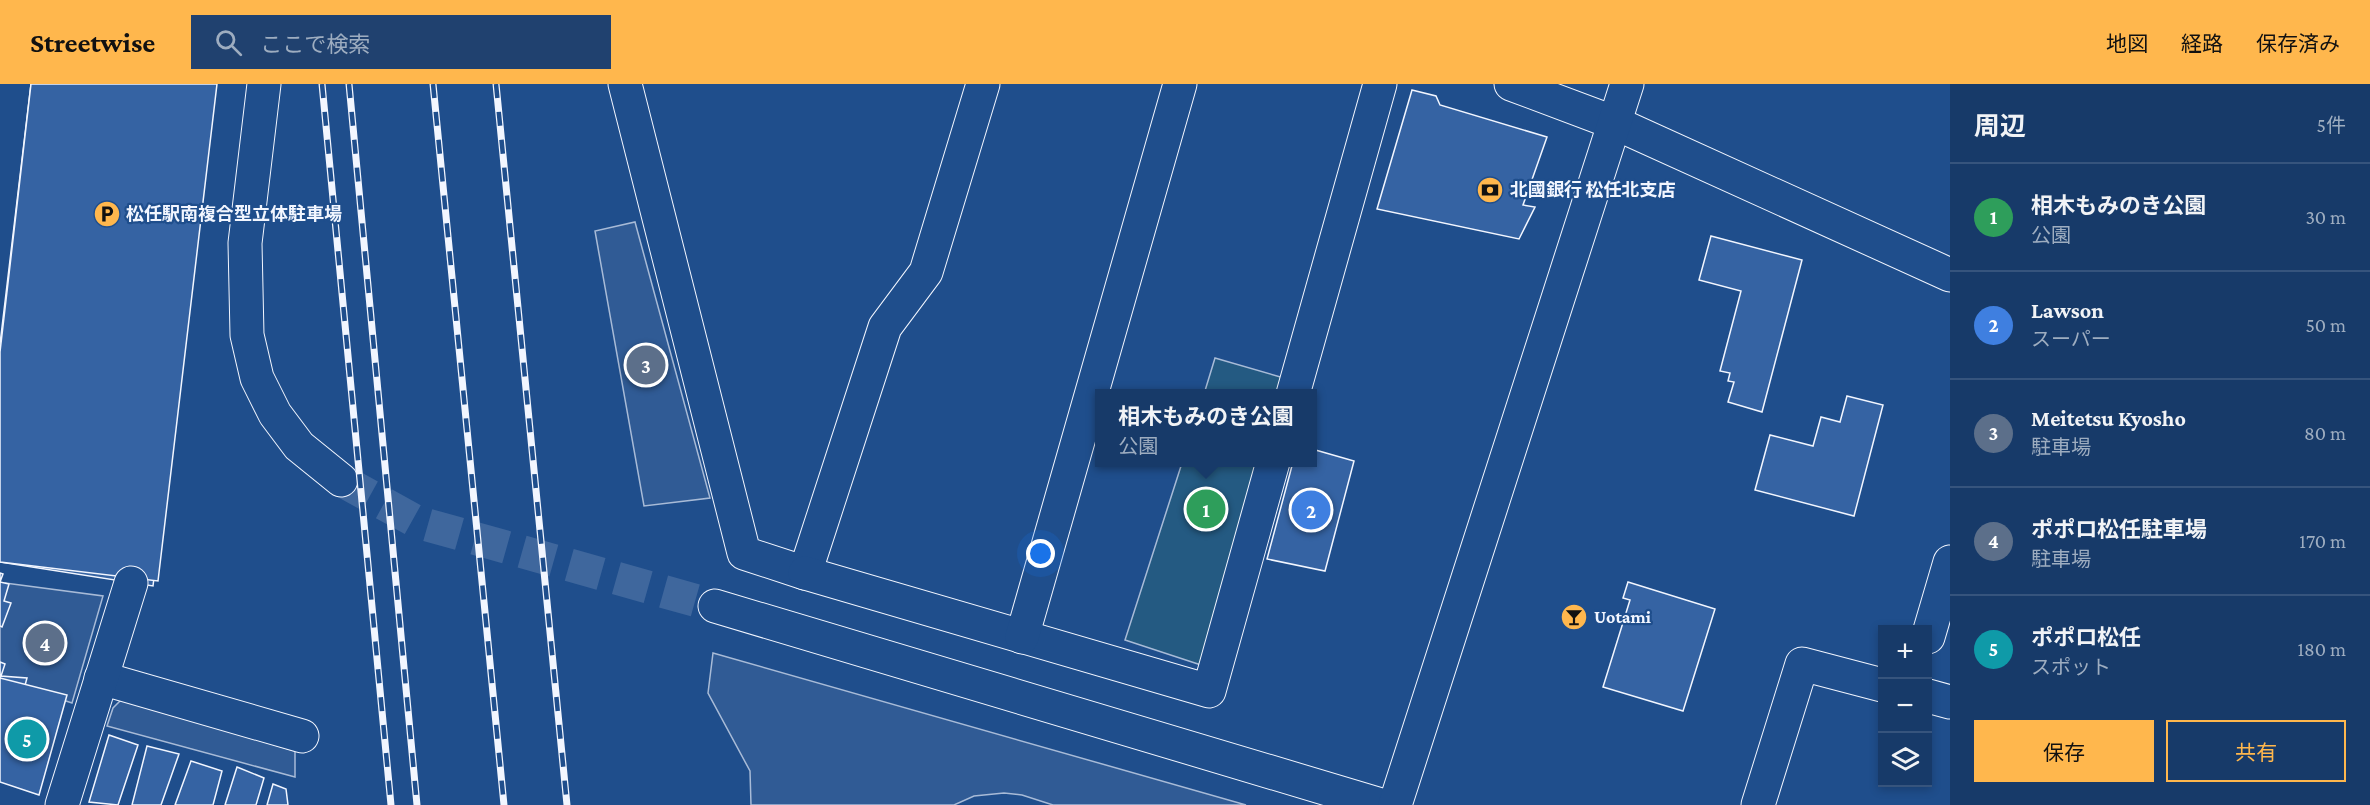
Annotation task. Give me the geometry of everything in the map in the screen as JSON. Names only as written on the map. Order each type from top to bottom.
[{"type":"street","points":[[264,84],[245,243],[247,335],[257,378],[275,414],[300,446],[341,480]]},
{"type":"street","points":[[625,84],[744,554],[1209,691],[1272,467]]},
{"type":"street","points":[[805,573],[885,327],[926,272],[983,84]]},
{"type":"street","points":[[1022,637],[1180,84]]},
{"type":"street","points":[[1294,389],[1380,84]]},
{"type":"street","points":[[1510,84],[1615,123],[1950,275]]},
{"type":"street","points":[[1395,805],[1627,84]]},
{"type":"street","points":[[1932,625],[1950,562]]},
{"type":"street","points":[[62,805],[131,583]]},
{"type":"street","points":[[715,606],[1381,805]]},
{"type":"street","points":[[1758,805],[1802,664],[1878,684]]},
{"type":"street","points":[[101,678],[302,736]]},
{"type":"street","points":[[1932,697],[1950,702]]},
{"type":"shaded area","points":[[635,222],[710,498],[644,506],[595,231]]},
{"type":"shaded area","points":[[1215,358],[1284,378],[1280,389],[1206,389]]},
{"type":"shaded area","points":[[1181,467],[1258,467],[1201,665],[1125,640]]},
{"type":"shaded area","points":[[5,583],[103,596],[72,703],[0,679],[0,606]]},
{"type":"shaded area","points":[[713,653],[1246,805],[1053,805],[1022,795],[1004,793],[974,796],[954,805],[751,805],[750,771],[708,693]]},
{"type":"shaded area","points":[[122,699],[295,751],[295,777],[107,726],[113,708]]},
{"type":"building","name":"松任駅南複合型立体駐車場","points":[[31,84],[215,84],[153,586],[0,562],[0,344]]},
{"type":"building","name":"松任駅南複合型立体駐車場","points":[[31,84],[217,84],[158,581],[0,562],[0,352]]},
{"type":"building","points":[[1412,90],[1436,96],[1440,105],[1547,137],[1523,205],[1535,207],[1519,239],[1377,209]]},
{"type":"building","points":[[1711,236],[1802,260],[1762,412],[1728,402],[1734,382],[1728,381],[1730,373],[1720,371],[1741,291],[1699,280]]},
{"type":"building","points":[[1847,396],[1883,405],[1854,516],[1755,490],[1770,435],[1813,446],[1821,417],[1840,422]]},
{"type":"building","points":[[1317,450],[1354,461],[1325,571],[1267,559],[1292,467],[1317,467]]},
{"type":"building","points":[[0,582],[9,584],[4,601],[11,603],[2,627],[0,626]]},
{"type":"building","points":[[1628,582],[1715,609],[1683,711],[1603,687],[1630,600],[1623,598]]},
{"type":"building","points":[[0,662],[5,664],[1,676],[27,678],[1,775]]},
{"type":"building","points":[[0,678],[67,695],[39,795],[0,782]]},
{"type":"building","points":[[109,735],[138,745],[118,805],[89,802]]},
{"type":"building","points":[[147,746],[179,754],[161,805],[132,805]]},
{"type":"building","points":[[191,761],[222,771],[213,805],[175,805]]},
{"type":"building","points":[[237,767],[264,778],[256,805],[225,805]]},
{"type":"building","points":[[273,784],[286,789],[288,805],[267,805]]},
{"type":"tunnel","points":[[341,480],[417,522],[715,606]]},
{"type":"railway","points":[[322,84],[391,805]]},
{"type":"railway","points":[[349,84],[417,805]]},
{"type":"railway","points":[[433,84],[504,805]]},
{"type":"railway","points":[[496,84],[567,805]]},
{"type":"place","name":"北國銀行 松任北支店","points":[[1490,190]]},
{"type":"place","name":"松任駅南複合型立体駐車場","points":[[107,214]]},
{"type":"place","name":"Meitetsu Kyosho","points":[[646,365]]},
{"type":"place","name":"相木もみのき公園","points":[[1206,509]]},
{"type":"place","name":"Lawson","points":[[1311,510]]},
{"type":"place","name":"Uotami","points":[[1574,617]]},
{"type":"place","name":"ポポロ松任駐車場","points":[[45,643]]},
{"type":"place","name":"ポポロ松任","points":[[27,739]]}]
